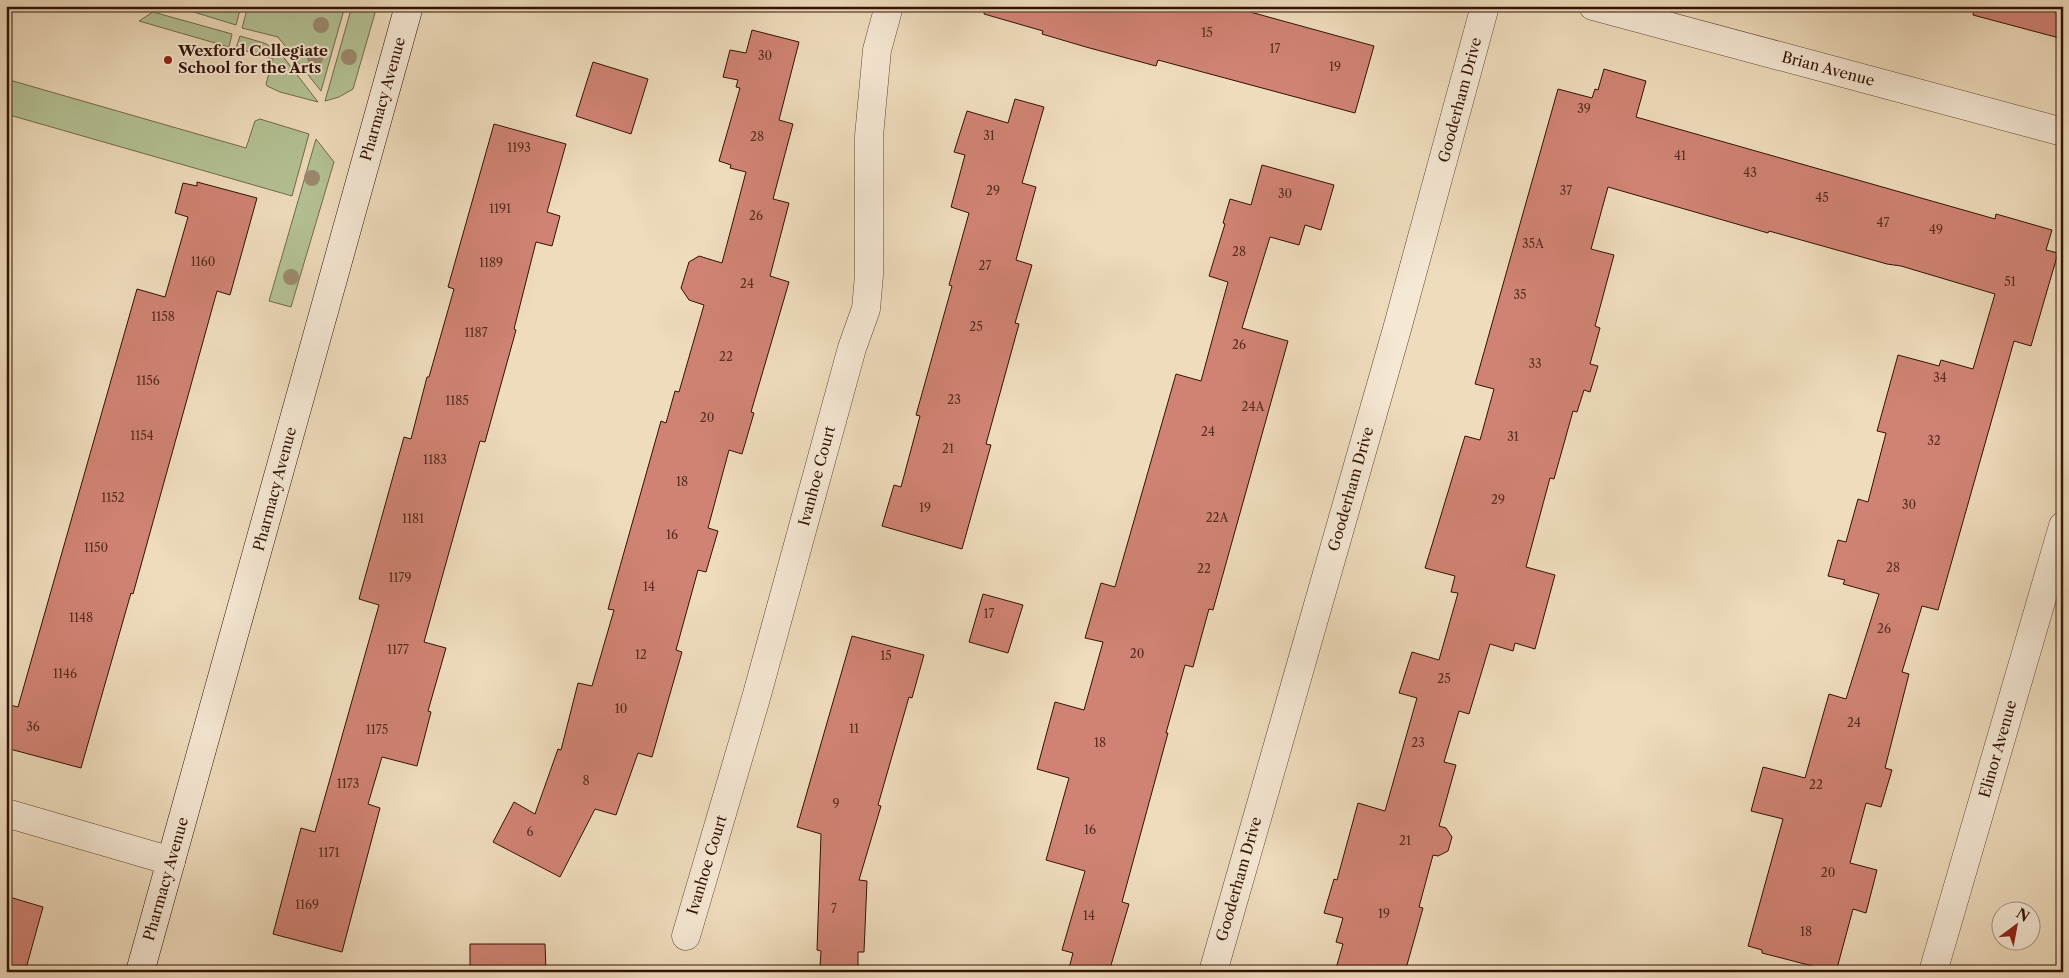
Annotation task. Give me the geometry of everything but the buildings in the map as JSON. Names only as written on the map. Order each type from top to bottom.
[{"type":"street","name":"Pharmacy Avenue","points":[[140,972],[409,6]]},
{"type":"street","name":"Ivanhoe Court","points":[[686,936],[756,698],[852,348],[866,308],[869,275],[869,136],[877,50],[889,6]]},
{"type":"street","name":"Gooderham Drive","points":[[1213,972],[1394,338],[1485,6]]},
{"type":"street","name":"Brian Avenue","points":[[1593,6],[2063,132]]},
{"type":"street","name":"Elinor Avenue","points":[[1933,972],[2063,526]]},
{"type":"street","points":[[6,814],[171,861]]},
{"type":"green space","points":[[174,6],[241,6],[236,25]]},
{"type":"green space","points":[[248,6],[345,6],[321,91],[278,37],[242,28]]},
{"type":"green space","points":[[352,6],[377,6],[353,89],[339,97],[325,101]]},
{"type":"green space","points":[[153,12],[232,34],[229,47],[139,21]]},
{"type":"green space","points":[[240,36],[264,43],[278,50],[318,102],[280,92],[267,86],[273,59],[236,48]]},
{"type":"green space","points":[[6,79],[246,148],[255,121],[260,119],[309,134],[292,196],[6,114]]},
{"type":"green space","points":[[316,139],[334,162],[291,307],[269,301]]},
{"type":"place","name":"Wexford Collegiate School for the Arts","points":[[168,60]]}]
